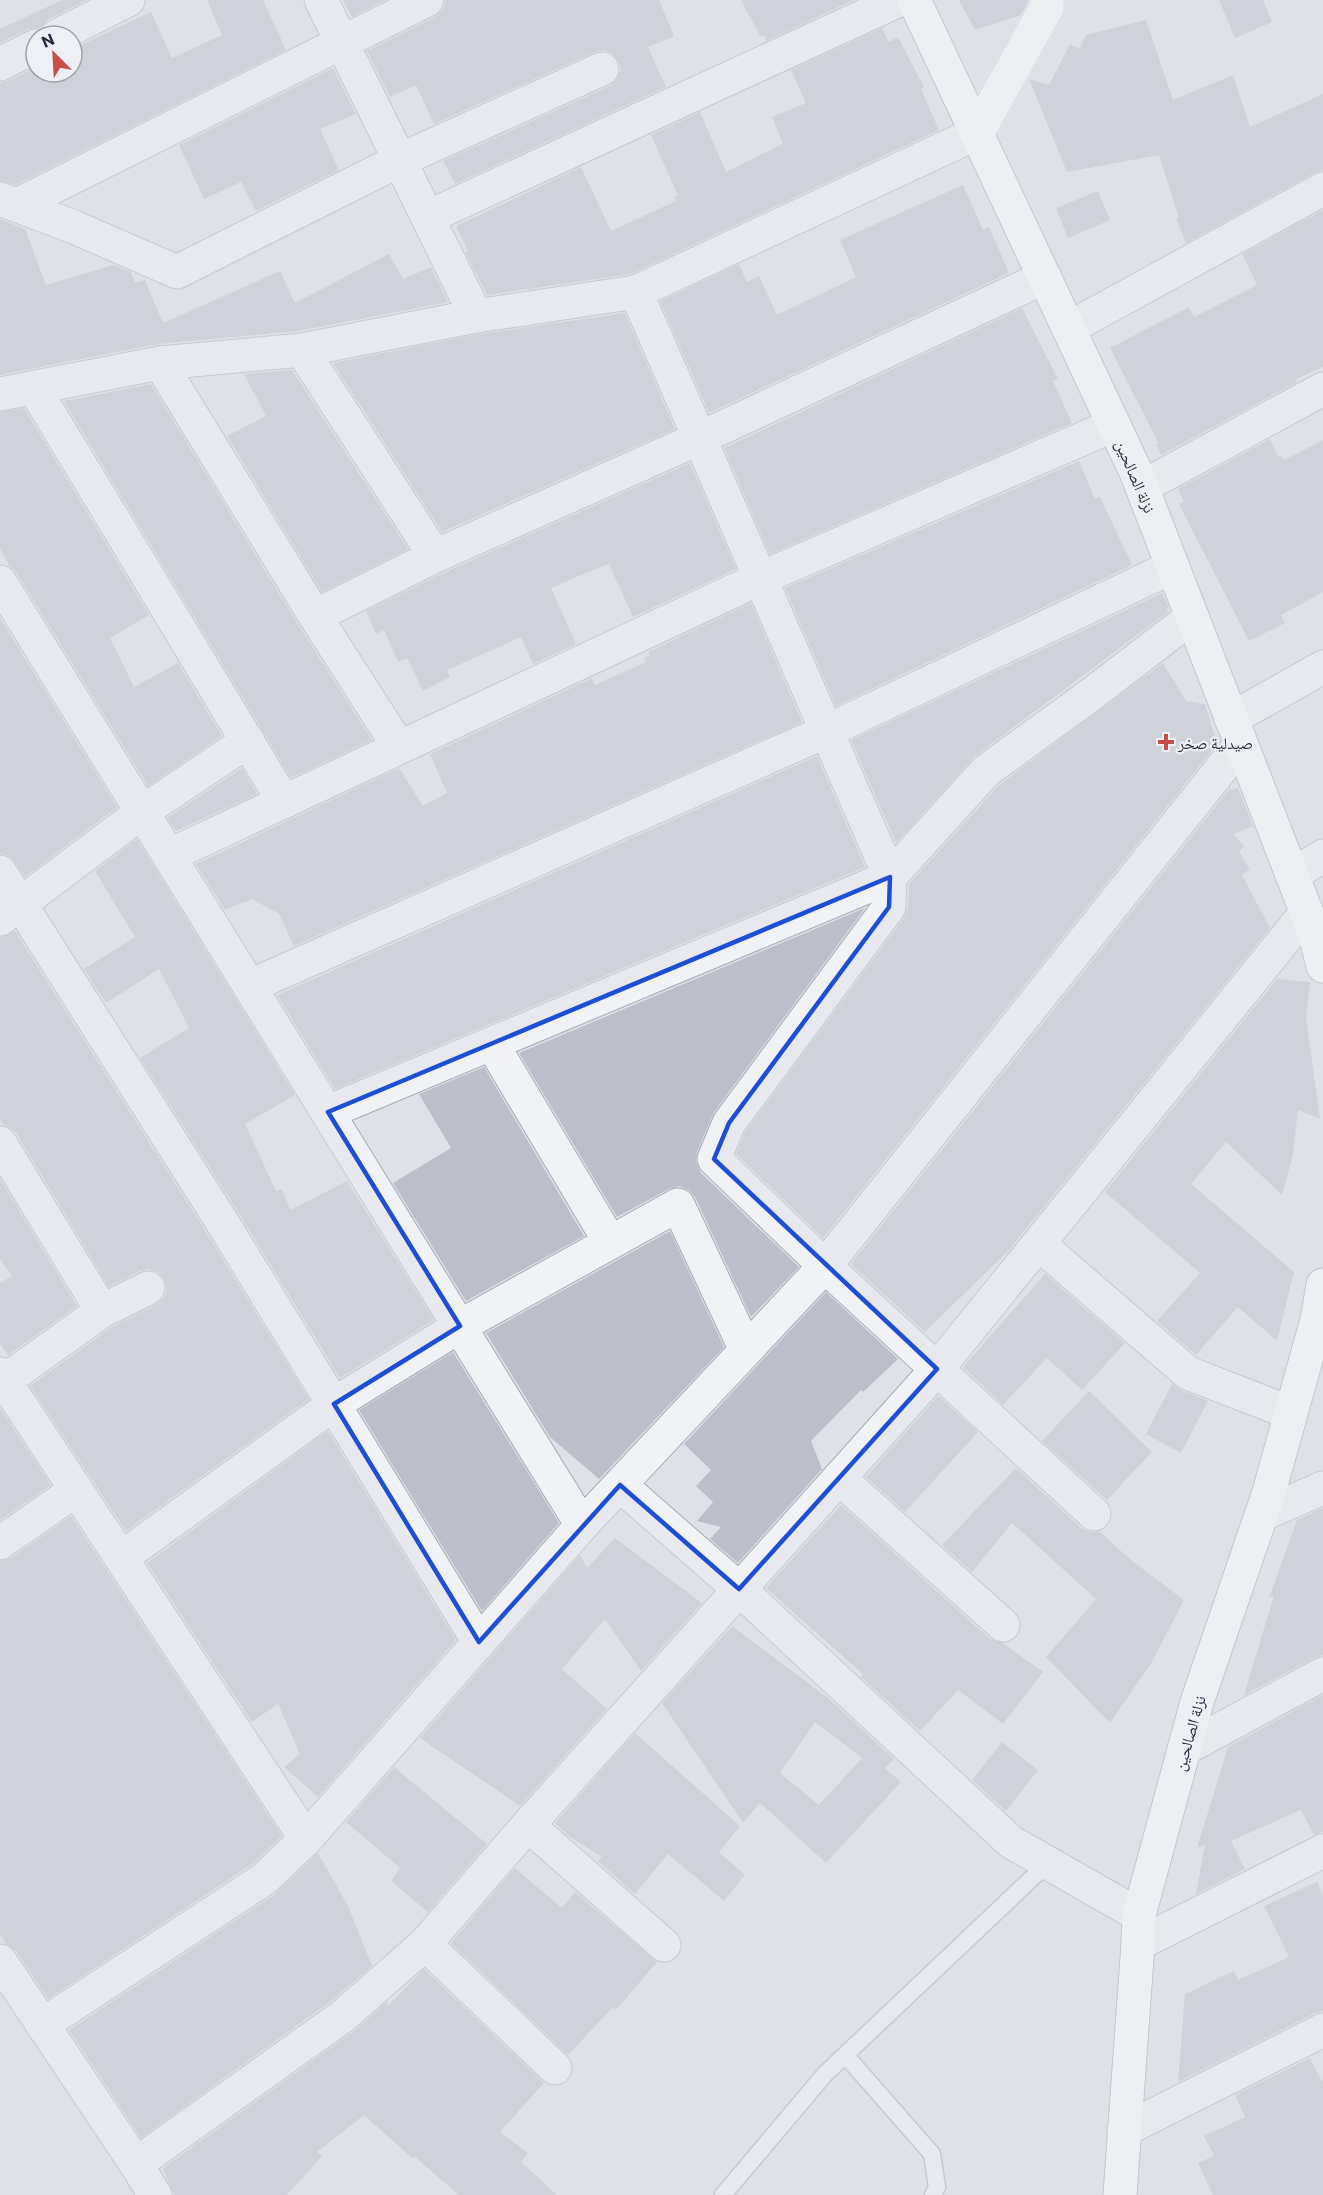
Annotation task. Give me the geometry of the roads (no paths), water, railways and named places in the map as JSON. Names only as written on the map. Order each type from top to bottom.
[{"type":"main road","name":"نزلة الصالحين","points":[[914,0],[1142,487],[1315,934],[1323,966]]},
{"type":"main road","points":[[977,133],[1047,7],[1047,0]]},
{"type":"main road","name":"نزلة الصالحين","points":[[1120,2195],[1139,1930],[1197,1702],[1261,1515],[1317,1320],[1323,1285]]},
{"type":"street","points":[[81,24],[128,0]]},
{"type":"street","points":[[321,0],[476,316]]},
{"type":"street","points":[[10,202],[427,0]]},
{"type":"street","points":[[428,217],[899,0]]},
{"type":"street","points":[[0,64],[24,52]]},
{"type":"street","points":[[10,202],[177,272],[400,160],[602,69]]},
{"type":"street","points":[[0,394],[160,363],[302,350],[476,316],[636,292],[977,133]]},
{"type":"street","points":[[1069,328],[1323,189]]},
{"type":"street","points":[[315,616],[435,556],[700,438],[1045,277]]},
{"type":"street","points":[[636,292],[890,877],[889,907],[729,1123],[714,1159],[825,1266],[1094,1514]]},
{"type":"street","points":[[302,350],[435,556]]},
{"type":"street","points":[[160,363],[315,616],[399,747]]},
{"type":"street","points":[[34,388],[284,802]]},
{"type":"street","points":[[1142,487],[1323,390]]},
{"type":"street","points":[[170,855],[761,578],[1114,425]]},
{"type":"street","points":[[250,986],[827,731],[1172,567]]},
{"type":"street","points":[[0,582],[582,1525]]},
{"type":"street","points":[[328,1112],[890,877],[986,771],[1192,617]]},
{"type":"street","points":[[42,2025],[264,1879],[306,1839],[582,1525],[825,1266],[1236,732],[1323,667]]},
{"type":"street","points":[[10,912],[142,812],[248,741]]},
{"type":"street","points":[[1292,875],[1323,856]]},
{"type":"street","points":[[0,872],[10,912],[224,1225],[479,1642]]},
{"type":"street","points":[[136,2164],[343,2016],[425,1944],[528,1825],[937,1369],[1306,913]]},
{"type":"street","points":[[492,1044],[610,1242]]},
{"type":"street","points":[[0,1143],[102,1311]]},
{"type":"street","points":[[121,1558],[334,1404],[460,1326],[678,1205],[746,1350]]},
{"type":"street","points":[[1039,1244],[1188,1373],[1291,1413]]},
{"type":"street","points":[[148,1288],[102,1311],[2,1379],[306,1839]]},
{"type":"street","points":[[839,1478],[1003,1625]]},
{"type":"street","points":[[620,1485],[739,1590],[1011,1842],[1048,1863],[1139,1930],[1323,1851]]},
{"type":"street","points":[[1261,1515],[1323,1488]]},
{"type":"street","points":[[0,1543],[76,1490]]},
{"type":"street","points":[[1184,1749],[1323,1674]]},
{"type":"street","points":[[528,1825],[664,1946]]},
{"type":"street","points":[[425,1944],[555,2068]]},
{"type":"street","points":[[0,1961],[155,2195]]},
{"type":"street","points":[[1124,2130],[1323,2030]]},
{"type":"lane","points":[[723,2195],[825,2074],[1048,1863]]},
{"type":"lane","points":[[846,2056],[932,2154],[937,2187],[933,2195]]},
{"type":"place","name":"صيدلية صخر","points":[[1166,742]]}]
